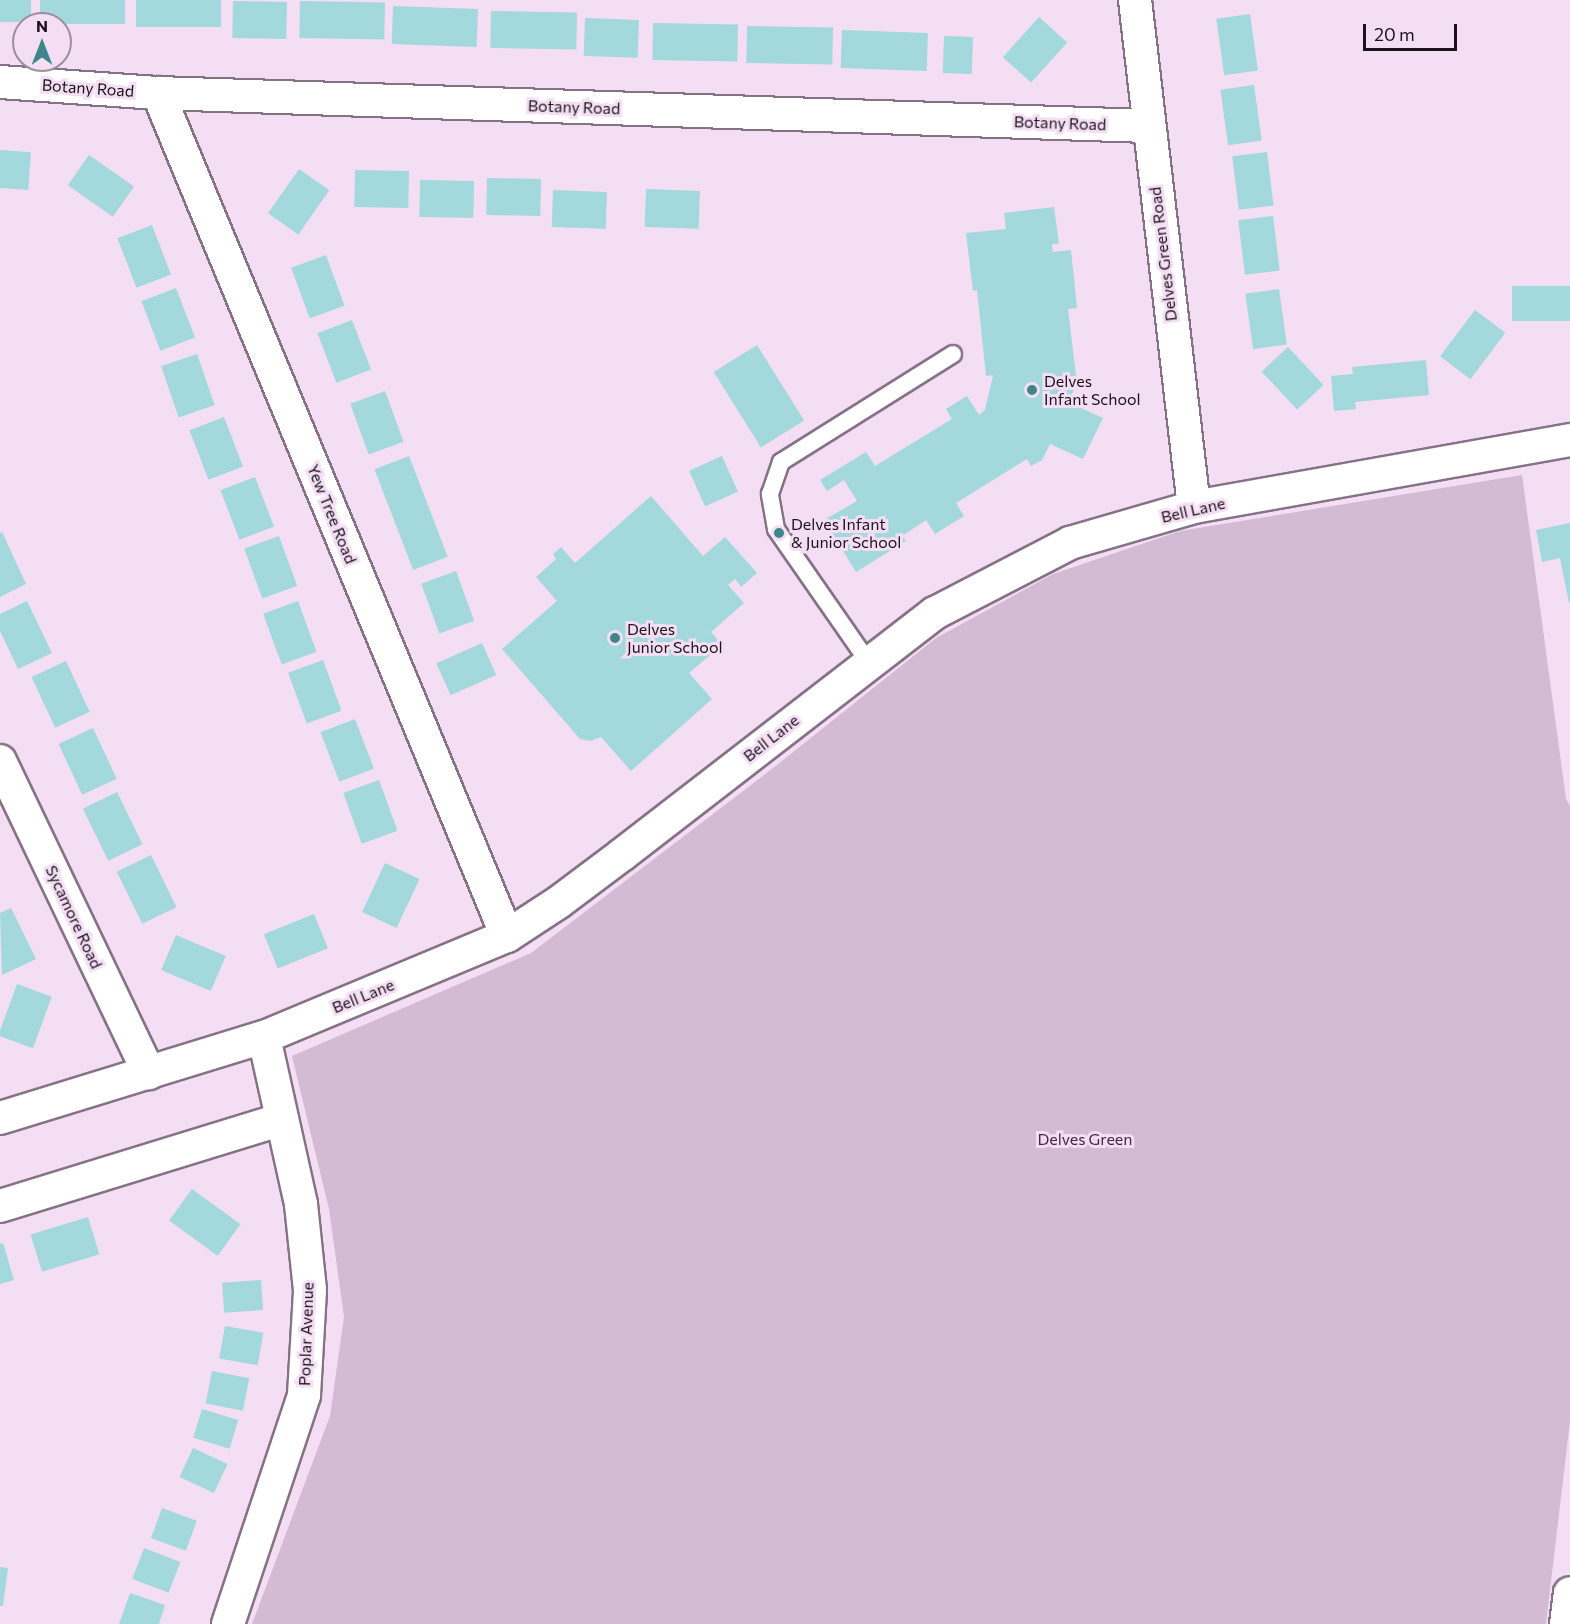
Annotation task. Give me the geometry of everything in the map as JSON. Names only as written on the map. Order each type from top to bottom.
[{"type":"street","name":"Delves Green Road","points":[[1135,0],[1194,507]]},
{"type":"street","name":"Botany Road","points":[[0,82],[158,93],[1148,126]]},
{"type":"street","name":"Yew Tree Road","points":[[158,93],[507,936]]},
{"type":"street","name":"Bell Lane","points":[[0,1118],[264,1036],[507,936],[559,902],[623,854],[935,613],[1070,543],[1194,507],[1570,440]]},
{"type":"street","name":"Sycamore Road","points":[[0,760],[148,1072]]},
{"type":"street","name":"Poplar Avenue","points":[[228,1624],[304,1395],[310,1290],[301,1203],[264,1036]]},
{"type":"street","points":[[0,1206],[282,1119]]},
{"type":"street","points":[[1566,1624],[1570,1593]]},
{"type":"lane","points":[[869,663],[776,529],[770,494],[781,462],[953,354]]},
{"type":"green space","name":"Delves Green","points":[[1522,475],[1566,799],[1570,806],[1570,1421],[1546,1624],[252,1624],[330,1416],[344,1317],[329,1209],[292,1056],[531,953],[773,768],[936,638],[1053,574],[1180,531]]},
{"type":"building","points":[[0,0],[31,0],[31,12],[12,12],[12,22],[0,22]]},
{"type":"building","points":[[40,0],[125,0],[125,24],[72,24],[72,12],[40,12]]},
{"type":"building","points":[[136,0],[221,0],[221,27],[136,27]]},
{"type":"building","points":[[233,1],[287,2],[286,39],[232,38]]},
{"type":"building","points":[[300,1],[385,2],[384,39],[299,38]]},
{"type":"building","points":[[393,6],[478,9],[477,47],[392,44]]},
{"type":"building","points":[[491,11],[577,13],[576,49],[490,48]]},
{"type":"building","points":[[1250,14],[1258,70],[1224,75],[1216,19]]},
{"type":"building","points":[[1039,17],[1067,42],[1031,83],[1003,57]]},
{"type":"building","points":[[585,18],[639,20],[638,58],[584,56]]},
{"type":"building","points":[[653,23],[738,24],[737,61],[652,60]]},
{"type":"building","points":[[747,26],[833,28],[832,64],[746,63]]},
{"type":"building","points":[[842,30],[928,33],[927,71],[841,68]]},
{"type":"building","points":[[944,36],[973,37],[972,74],[943,73]]},
{"type":"building","points":[[1254,85],[1262,140],[1228,145],[1220,90]]},
{"type":"building","points":[[0,150],[31,152],[28,190],[0,188]]},
{"type":"building","points":[[1267,152],[1274,206],[1239,210],[1232,156]]},
{"type":"building","points":[[89,155],[134,187],[113,217],[68,185]]},
{"type":"building","points":[[299,169],[329,190],[298,234],[268,213]]},
{"type":"building","points":[[355,170],[409,171],[408,208],[354,207]]},
{"type":"building","points":[[487,178],[541,179],[540,216],[486,215]]},
{"type":"building","points":[[420,180],[474,181],[473,218],[419,217]]},
{"type":"building","points":[[646,189],[700,191],[699,229],[645,227]]},
{"type":"building","points":[[553,190],[607,192],[606,229],[552,227]]},
{"type":"building","name":"Delves Infant School","points":[[1054,207],[1059,244],[1052,244],[1053,252],[1071,250],[1077,308],[1068,309],[1077,384],[1068,402],[1103,418],[1083,459],[1050,444],[1042,460],[1031,466],[1027,459],[956,503],[964,516],[935,534],[926,520],[902,536],[906,541],[856,572],[824,520],[857,501],[844,480],[827,491],[820,480],[866,452],[875,466],[952,419],[946,409],[967,396],[979,415],[985,410],[993,375],[986,376],[977,290],[973,291],[966,233],[1006,229],[1004,213]]},
{"type":"building","points":[[1273,216],[1280,271],[1245,275],[1238,220]]},
{"type":"building","points":[[152,225],[171,274],[136,288],[117,238]]},
{"type":"building","points":[[326,255],[344,306],[310,318],[291,268]]},
{"type":"building","points":[[1512,286],[1570,286],[1570,321],[1512,321]]},
{"type":"building","points":[[176,288],[195,337],[160,351],[141,301]]},
{"type":"building","points":[[1279,289],[1287,344],[1253,349],[1245,294]]},
{"type":"building","points":[[1475,310],[1505,333],[1470,379],[1440,356]]},
{"type":"building","points":[[352,320],[371,369],[336,383],[317,333]]},
{"type":"building","points":[[757,345],[804,420],[761,448],[714,372]]},
{"type":"building","points":[[1288,347],[1323,385],[1297,410],[1262,372]]},
{"type":"building","points":[[197,354],[215,405],[179,417],[161,366]]},
{"type":"building","points":[[1426,360],[1429,395],[1355,402],[1356,409],[1334,411],[1331,376],[1353,374],[1352,367]]},
{"type":"building","points":[[385,391],[403,442],[369,454],[350,404]]},
{"type":"building","points":[[224,417],[243,466],[208,480],[189,430]]},
{"type":"building","points":[[409,456],[448,557],[413,570],[374,469]]},
{"type":"building","points":[[722,456],[738,492],[705,506],[689,471]]},
{"type":"building","points":[[255,477],[274,526],[239,540],[220,490]]},
{"type":"building","name":"Delves Junior School","points":[[651,496],[703,556],[725,537],[757,573],[741,587],[735,579],[728,585],[744,603],[711,632],[722,645],[689,673],[712,699],[631,771],[601,737],[591,741],[580,739],[502,649],[557,601],[536,577],[556,559],[553,554],[561,547],[575,563]]},
{"type":"building","points":[[1570,523],[1569,603],[1560,558],[1542,562],[1536,530]]},
{"type":"building","points":[[2,532],[26,584],[0,597],[0,533]]},
{"type":"building","points":[[279,536],[297,586],[262,598],[244,549]]},
{"type":"building","points":[[456,571],[474,621],[439,633],[421,584]]},
{"type":"building","points":[[27,601],[52,653],[18,669],[0,631],[0,614]]},
{"type":"building","points":[[298,601],[316,652],[282,664],[263,614]]},
{"type":"building","points":[[482,643],[496,675],[451,695],[436,663]]},
{"type":"building","points":[[323,660],[341,711],[307,723],[288,673]]},
{"type":"building","points":[[66,661],[90,712],[55,728],[32,677]]},
{"type":"building","points":[[355,719],[374,768],[339,782],[320,732]]},
{"type":"building","points":[[93,728],[117,779],[82,795],[59,744]]},
{"type":"building","points":[[379,780],[397,831],[362,844],[343,793]]},
{"type":"building","points":[[117,792],[142,844],[108,861],[83,809]]},
{"type":"building","points":[[151,855],[176,907],[142,924],[117,872]]},
{"type":"building","points":[[385,863],[419,879],[397,928],[362,912]]},
{"type":"building","points":[[11,908],[36,959],[2,975],[0,913]]},
{"type":"building","points":[[314,914],[328,948],[278,969],[264,934]]},
{"type":"building","points":[[176,935],[226,956],[211,991],[161,970]]},
{"type":"building","points":[[17,984],[52,997],[33,1048],[0,1036]]},
{"type":"building","points":[[192,1189],[241,1224],[218,1256],[169,1221]]},
{"type":"building","points":[[88,1217],[99,1254],[42,1272],[31,1235]]},
{"type":"building","points":[[3,1243],[14,1280],[0,1284],[0,1244]]},
{"type":"building","points":[[261,1280],[263,1310],[224,1313],[222,1283]]},
{"type":"building","points":[[225,1326],[263,1333],[258,1365],[219,1358]]},
{"type":"building","points":[[212,1371],[249,1378],[243,1411],[206,1403]]},
{"type":"building","points":[[202,1409],[238,1420],[230,1449],[193,1438]]},
{"type":"building","points":[[193,1448],[227,1464],[214,1493],[179,1477]]},
{"type":"building","points":[[162,1508],[197,1521],[186,1551],[151,1538]]},
{"type":"building","points":[[144,1548],[180,1562],[169,1593],[132,1579]]},
{"type":"building","points":[[0,1567],[8,1568],[3,1606],[0,1606]]},
{"type":"building","points":[[130,1593],[165,1605],[159,1624],[119,1624]]},
{"type":"place","name":"Delves Infant School","points":[[1032,390]]},
{"type":"place","name":"Delves Infant & Junior School","points":[[779,533]]},
{"type":"place","name":"Delves Junior School","points":[[615,638]]}]
